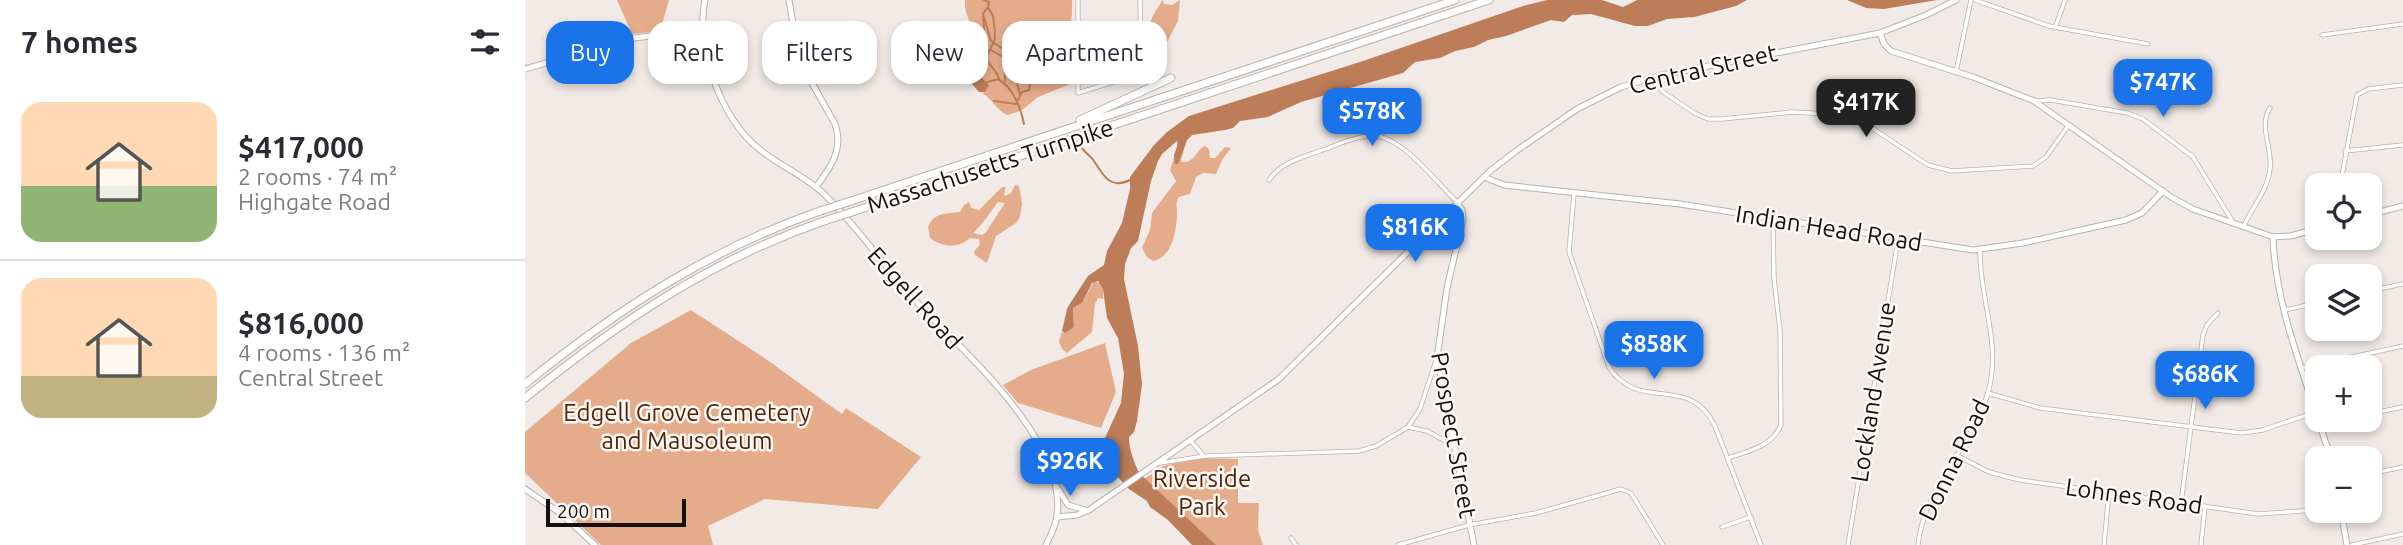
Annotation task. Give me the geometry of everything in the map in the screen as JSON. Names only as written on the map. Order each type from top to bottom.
[{"type":"highway","name":"Massachusetts Turnpike","points":[[525,384],[604,322],[669,280],[753,237],[820,211],[1455,0]]},
{"type":"highway","name":"Massachusetts Turnpike","points":[[525,398],[610,332],[674,290],[764,244],[827,220],[1489,0]]},
{"type":"highway","points":[[1016,146],[1171,78]]},
{"type":"street","name":"Edgell Road","points":[[703,21],[705,0]]},
{"type":"street","points":[[789,0],[799,60],[835,124],[838,135],[838,149],[833,162],[816,187]]},
{"type":"street","points":[[1077,0],[1078,93],[1141,73],[1140,0]]},
{"type":"street","name":"Central Street","points":[[1089,510],[1154,465],[1184,450],[1190,440],[1259,395],[1287,372],[1483,177],[1516,150],[1591,101],[1652,77],[1880,33],[1957,0]]},
{"type":"street","points":[[1956,72],[1973,0],[2055,28],[2148,44]]},
{"type":"street","points":[[2055,28],[2065,0]]},
{"type":"street","points":[[2322,35],[2403,24]]},
{"type":"street","points":[[1880,33],[1884,44],[1891,51],[2034,101],[2187,206],[2273,237],[2305,232]]},
{"type":"street","points":[[525,69],[617,40],[648,36]]},
{"type":"street","points":[[1652,77],[1663,92],[1696,114],[1709,119],[1792,112],[1840,113],[1863,122],[1929,165],[1952,172],[2033,166],[2046,157],[2069,124]]},
{"type":"street","name":"Edgell Road","points":[[717,84],[739,128],[760,149],[816,187],[830,200],[912,297],[1011,403],[1042,453],[1054,482],[1057,517],[1046,545]]},
{"type":"street","points":[[2342,173],[2357,95],[2368,89],[2403,85]]},
{"type":"street","points":[[2034,101],[2051,100],[2127,113],[2147,121],[2193,157],[2231,215],[2234,225]]},
{"type":"street","points":[[2243,228],[2269,174],[2271,158],[2265,118],[2270,108]]},
{"type":"street","points":[[1269,180],[1276,171],[1296,159],[1375,135],[1393,140],[1404,149],[1457,203]]},
{"type":"street","points":[[2345,151],[2403,145]]},
{"type":"street","name":"Indian Head Road","points":[[1483,177],[1504,185],[1659,201],[1898,240],[1980,250],[2131,219],[2146,209],[2162,191]]},
{"type":"street","points":[[1574,192],[1569,252],[1609,367],[1621,383],[1635,390],[1678,395],[1698,404],[1713,421],[1761,545]]},
{"type":"street","name":"Prospect Street","points":[[1457,203],[1462,210],[1463,219],[1447,288],[1437,358],[1473,545]]},
{"type":"street","points":[[2382,212],[2403,206]]},
{"type":"street","points":[[1728,458],[1769,441],[1781,425],[1780,330],[1774,279],[1773,219]]},
{"type":"street","points":[[2273,237],[2274,260],[2285,310],[2305,380]]},
{"type":"street","name":"Lockland Avenue","points":[[1848,545],[1898,240]]},
{"type":"street","name":"Donna Road","points":[[1918,545],[1921,521],[1928,503],[1977,421],[1988,393],[1993,353],[1980,250]]},
{"type":"street","points":[[2382,288],[2403,284]]},
{"type":"street","points":[[2285,310],[2305,306]]},
{"type":"street","points":[[2181,503],[2203,335],[2207,325],[2218,313]]},
{"type":"street","points":[[2301,368],[2403,346]]},
{"type":"street","points":[[1154,465],[1205,456],[1352,452],[1370,449],[1408,427],[1420,409],[1437,358]]},
{"type":"street","points":[[1988,393],[2040,408],[2191,427],[2252,432],[2305,421]]},
{"type":"street","points":[[2382,411],[2403,407]]},
{"type":"street","points":[[1408,427],[1420,429],[1453,445]]},
{"type":"street","points":[[1190,440],[1199,453],[1205,456]]},
{"type":"street","points":[[1184,450],[1192,457]]},
{"type":"street","name":"Lohnes Road","points":[[1956,455],[1983,470],[2008,478],[2265,514],[2305,511]]},
{"type":"street","points":[[2382,471],[2403,467]]},
{"type":"street","points":[[1054,482],[1068,505],[1075,509],[1089,510]]},
{"type":"street","points":[[525,489],[559,513],[595,545]]},
{"type":"street","points":[[1398,545],[1469,525],[1530,514],[1618,489],[1627,489],[1663,545]]},
{"type":"street","points":[[2104,545],[2109,492]]},
{"type":"street","points":[[2201,545],[2205,506]]},
{"type":"street","points":[[1057,517],[1077,515],[1089,510]]},
{"type":"street","points":[[1722,527],[1751,517]]},
{"type":"street","points":[[2344,523],[2349,545],[2403,534]]},
{"type":"street","points":[[1291,538],[1296,545]]},
{"type":"street","points":[[1918,545],[1924,545]]},
{"type":"green space","points":[[617,0],[669,0],[663,21],[648,21],[648,32],[634,34],[634,21],[626,21]]},
{"type":"green space","points":[[965,0],[1072,0],[1071,21],[1002,21],[1002,84],[1068,85],[1038,97],[1022,110],[1008,115],[1000,111],[982,93],[985,92],[984,84],[988,84],[988,21],[970,21]]},
{"type":"green space","points":[[1163,0],[1164,4],[1172,5],[1180,0],[1178,21],[1167,42],[1167,21],[1151,21]]},
{"type":"green space","points":[[1192,135],[1187,140],[1182,162],[1193,158],[1205,146],[1209,149],[1210,158],[1215,158],[1225,147],[1231,148],[1216,174],[1203,173],[1196,177],[1190,194],[1179,197],[1172,242],[1165,255],[1153,261],[1142,248],[1150,230],[1152,213],[1176,181],[1170,170],[1177,141]]},
{"type":"green space","points":[[1015,185],[1019,186],[1022,203],[1020,217],[1016,223],[996,236],[987,263],[975,255],[974,251],[980,245],[979,239],[970,238],[950,246],[930,238],[928,227],[937,216],[960,212],[969,202],[971,208],[979,210],[1002,187],[1006,187],[1005,196],[1011,193]],"holes":[[[998,202],[1005,203],[986,232],[982,235],[973,233]]]},
{"type":"green space","points":[[1094,281],[1103,288],[1103,299],[1098,298],[1095,304],[1092,332],[1067,353],[1059,342],[1062,331],[1063,333],[1074,327],[1073,308],[1082,303]]},
{"type":"green space","name":"Edgell Grove Cemetery and Mausoleum","points":[[691,310],[763,357],[842,414],[846,408],[921,457],[878,509],[765,499],[708,526],[713,545],[601,545],[525,473],[525,432],[631,343]]},
{"type":"green space","points":[[1105,343],[1116,392],[1101,428],[1018,403],[1003,385],[1031,370]]},
{"type":"green space","name":"Riverside Park","points":[[1196,458],[1238,459],[1238,503],[1259,503],[1258,530],[1263,545],[1210,545],[1179,518],[1131,488],[1163,466]]},
{"type":"shaded area","points":[[1547,0],[1602,0],[1623,7],[1637,0],[1747,0],[1736,6],[1694,17],[1667,19],[1648,26],[1635,26],[1591,14],[1572,15],[1564,22],[1551,20],[1440,58],[1415,62],[1403,73],[1301,102],[1268,117],[1240,121],[1233,128],[1225,130],[1192,135],[1187,140],[1178,164],[1175,164],[1174,155],[1177,141],[1162,154],[1151,181],[1138,241],[1131,248],[1125,264],[1124,279],[1138,346],[1142,384],[1137,421],[1129,442],[1139,473],[1216,545],[1192,545],[1168,520],[1150,507],[1147,501],[1129,489],[1112,471],[1105,457],[1105,438],[1121,403],[1124,374],[1118,338],[1107,318],[1103,289],[1098,281],[1092,283],[1082,303],[1073,308],[1074,327],[1065,333],[1062,331],[1071,302],[1088,276],[1104,265],[1107,251],[1122,223],[1130,177],[1154,145],[1189,116]]},
{"type":"shaded area","points":[[1847,0],[1937,0],[1884,9],[1866,8]]},
{"type":"shaded area","points":[[972,84],[989,85],[985,92],[979,92]]},
{"type":"waterway","points":[[984,0],[989,2],[995,36],[986,58],[999,80],[1012,93],[1024,124]]},
{"type":"waterway","points":[[987,8],[983,14],[991,41],[1017,58],[1030,61],[1029,69],[1016,79],[1020,95]]},
{"type":"waterway","points":[[983,15],[983,21]]},
{"type":"waterway","points":[[991,50],[1002,56]]},
{"type":"waterway","points":[[988,82],[999,79]]},
{"type":"waterway","points":[[994,101],[1016,104],[1022,92],[1029,90],[1030,84]]},
{"type":"waterway","points":[[1082,148],[1108,180],[1117,183],[1130,180]]}]
